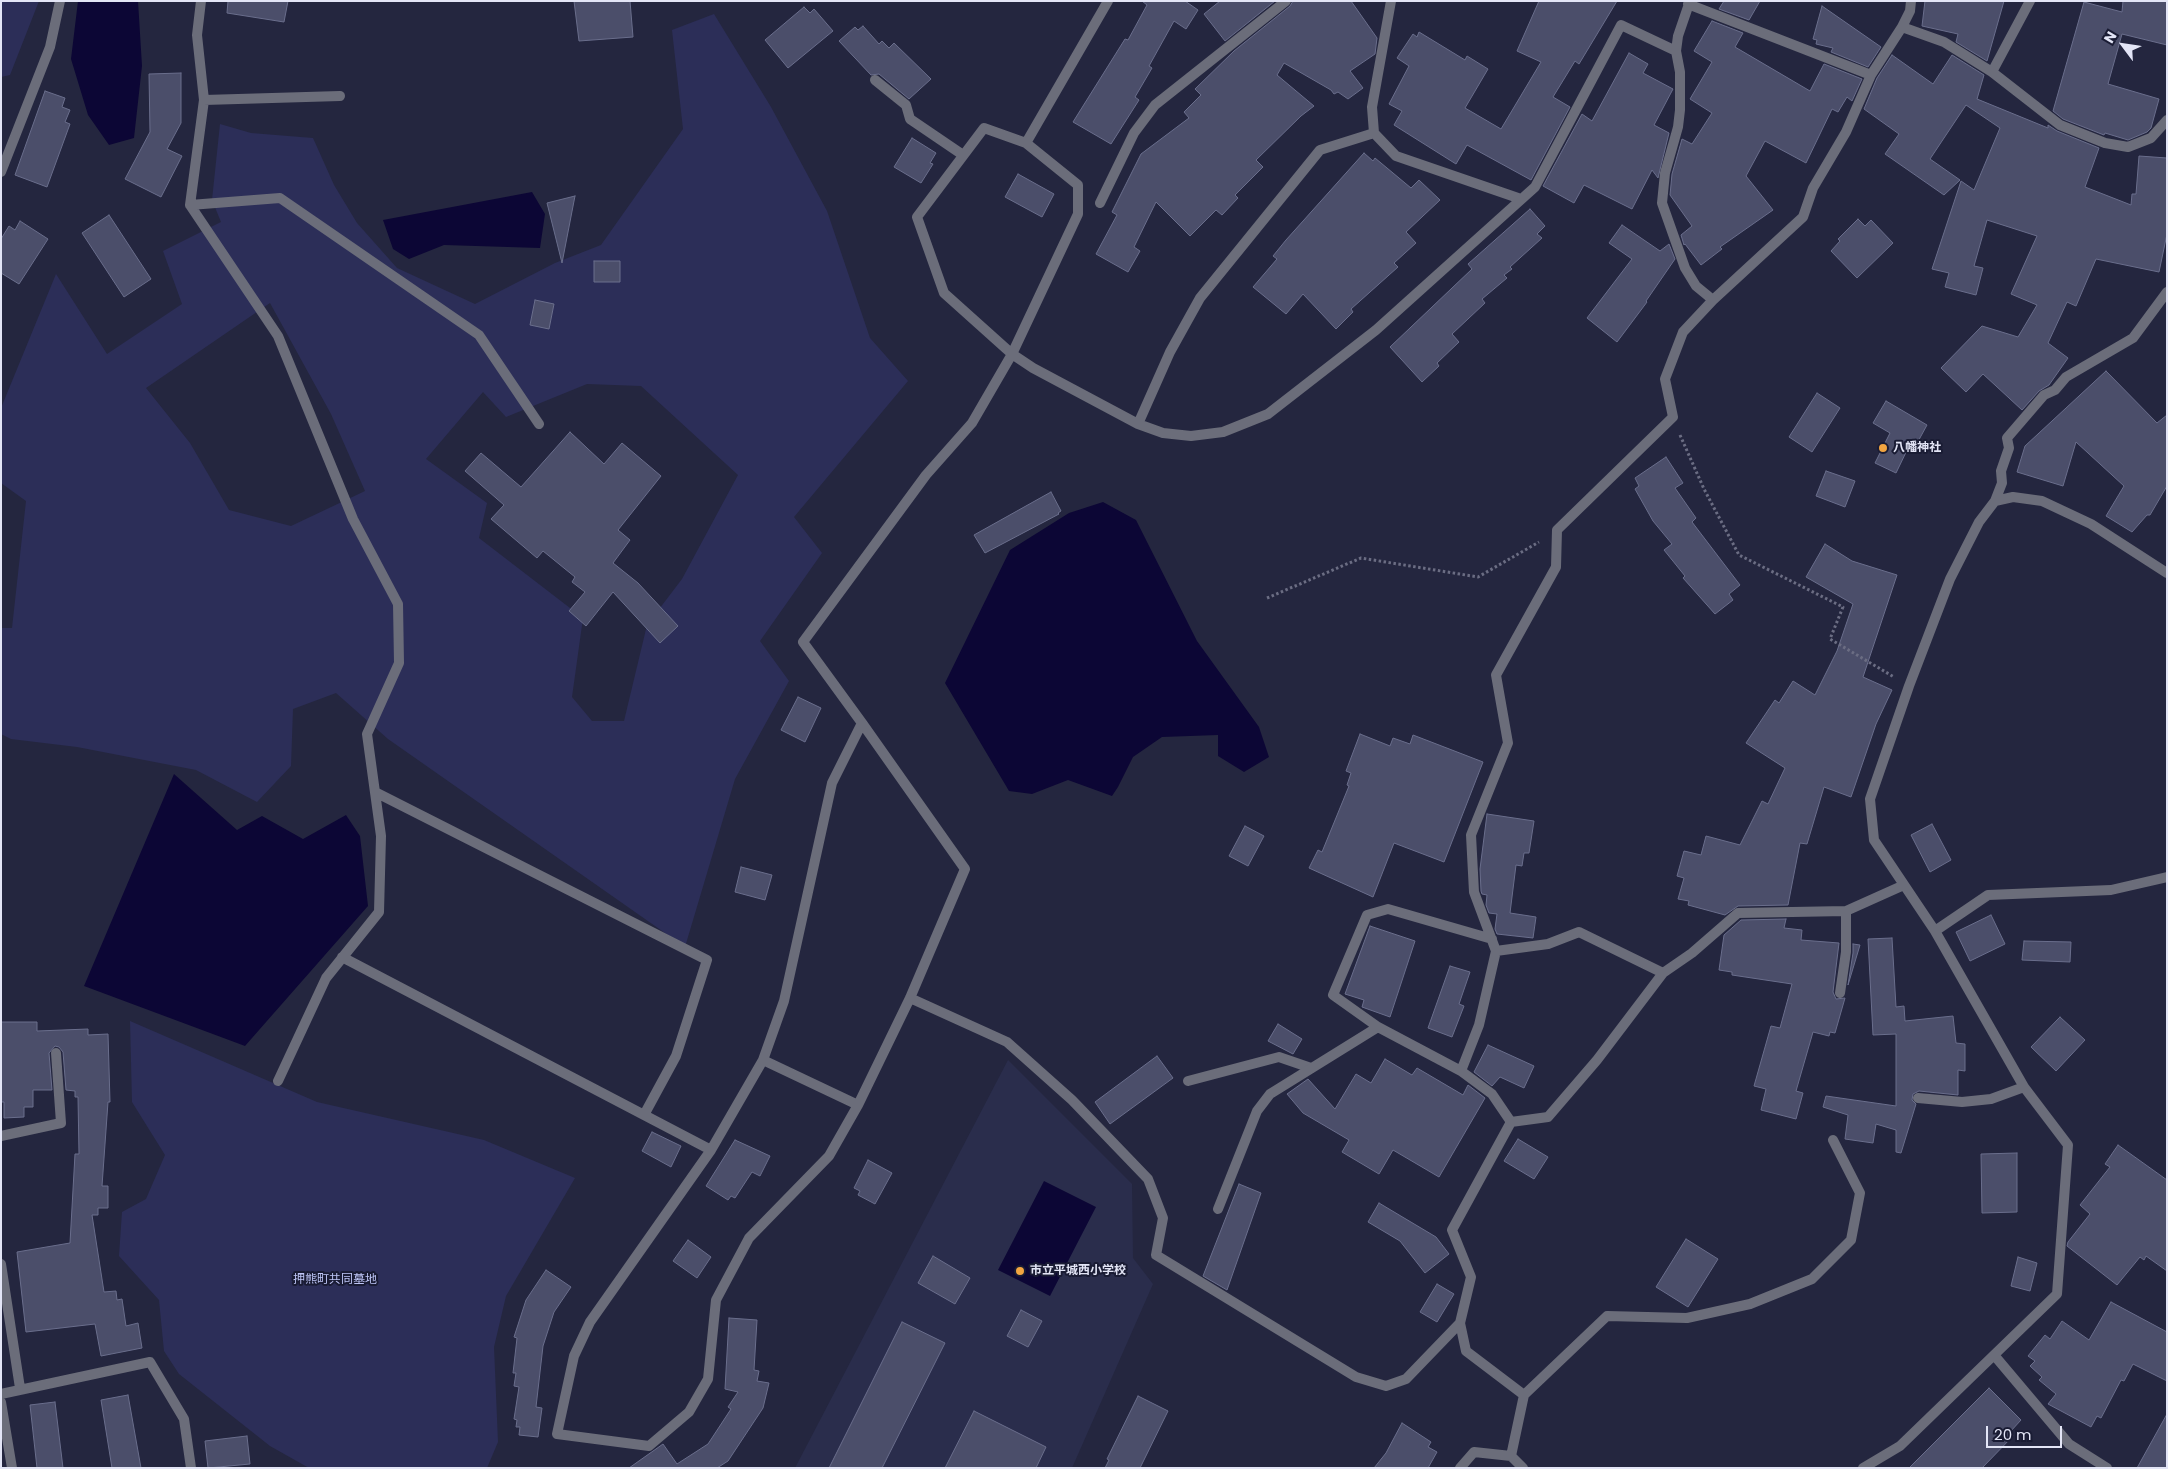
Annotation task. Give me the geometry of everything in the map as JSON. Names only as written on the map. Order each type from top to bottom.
[{"type":"street","points":[[1,172],[50,47],[60,1]]},
{"type":"street","points":[[201,1],[197,35],[204,100],[190,205],[278,336],[353,519],[398,604],[399,663],[367,734],[381,836],[379,912],[326,978],[278,1081]]},
{"type":"street","points":[[1026,143],[1108,1]]},
{"type":"street","points":[[1100,203],[1134,133],[1155,105],[1286,1]]},
{"type":"street","points":[[1391,1],[1372,107],[1374,133],[1396,156],[1520,199]]},
{"type":"street","points":[[1461,1071],[1479,1025],[1496,952],[1474,892],[1471,835],[1508,743],[1496,676],[1556,567],[1557,530],[1673,417],[1665,379],[1683,332],[1713,300],[1803,217],[1813,188],[1846,132],[1871,75],[1902,27],[1910,11],[1911,1]]},
{"type":"street","points":[[1992,72],[2030,1]]},
{"type":"street","points":[[1713,300],[1696,286],[1685,268],[1662,203],[1665,173],[1678,127],[1680,110],[1680,72],[1676,51],[1678,36],[1689,3],[1871,75]]},
{"type":"street","points":[[862,723],[832,783],[784,1001],[763,1060],[711,1150],[590,1322],[574,1356],[556,1434],[649,1446],[689,1412],[708,1379],[716,1300],[749,1238],[829,1156],[858,1105],[910,998],[965,869],[862,723],[803,642],[926,475],[972,423],[1012,354],[1078,214],[1078,184],[1026,143],[984,128],[917,217],[944,293],[1012,354],[1033,368],[1138,424],[1163,433],[1191,436],[1224,432],[1268,414],[1376,330],[1520,199],[1535,188],[1621,25],[1676,51]]},
{"type":"street","points":[[1902,27],[1944,42],[1992,72],[2060,125],[2104,143],[2128,147],[2151,138],[2167,120]]},
{"type":"street","points":[[875,80],[906,105],[910,119],[963,155]]},
{"type":"street","points":[[204,100],[340,96]]},
{"type":"street","points":[[1138,424],[1170,352],[1200,298],[1320,150],[1374,133]]},
{"type":"street","points":[[190,205],[280,198],[479,335],[539,424]]},
{"type":"street","points":[[1863,1468],[1900,1446],[2057,1294],[2068,1145],[2024,1087],[1935,931],[1874,840],[1870,799],[1909,686],[1950,579],[1979,522],[1995,501],[2002,483],[2001,471],[2010,448],[2007,438],[2044,395],[2055,390],[2066,377],[2133,338],[2157,309],[2167,292]]},
{"type":"street","points":[[1995,501],[2012,497],[2042,501],[2091,524],[2167,573]]},
{"type":"street","points":[[375,792],[707,960],[676,1056],[644,1115]]},
{"type":"street","points":[[1935,931],[1988,895],[2111,890],[2167,877]]},
{"type":"street","points":[[1512,1122],[1548,1117],[1597,1060],[1663,973],[1692,953],[1738,913],[1846,912],[1904,885]]},
{"type":"street","points":[[1492,940],[1388,908],[1367,915],[1333,995],[1378,1028],[1461,1071],[1492,1094],[1512,1122]]},
{"type":"street","points":[[1840,993],[1846,952],[1846,912]]},
{"type":"street","points":[[1496,952],[1548,944],[1579,932],[1663,973]]},
{"type":"street","points":[[342,957],[711,1150]]},
{"type":"street","points":[[910,998],[1008,1042],[1086,1114],[1148,1179],[1164,1218],[1156,1255],[1331,1362],[1356,1376],[1386,1386],[1406,1380],[1460,1323]]},
{"type":"street","points":[[1218,1209],[1257,1111],[1270,1094],[1378,1028]]},
{"type":"street","points":[[1,1136],[61,1123],[56,1053]]},
{"type":"street","points":[[1188,1081],[1279,1057],[1311,1068]]},
{"type":"street","points":[[763,1060],[858,1105]]},
{"type":"street","points":[[1918,1098],[1972,1101],[1991,1099],[2024,1087]]},
{"type":"street","points":[[1512,1122],[1452,1230],[1471,1277],[1460,1323],[1466,1351],[1524,1395]]},
{"type":"street","points":[[1511,1456],[1524,1395],[1607,1316],[1687,1318],[1750,1304],[1812,1279],[1851,1240],[1860,1193],[1833,1140]]},
{"type":"street","points":[[1,1264],[20,1388]]},
{"type":"street","points":[[1994,1355],[2069,1444],[2108,1468]]},
{"type":"street","points":[[1,1394],[20,1388],[150,1362],[184,1419],[191,1468]]},
{"type":"street","points":[[1,1402],[12,1468]]},
{"type":"street","points":[[1460,1468],[1474,1452],[1511,1456],[1523,1468]]},
{"type":"path","points":[[1673,417],[1704,489],[1739,555],[1843,607],[1830,639],[1909,686]]},
{"type":"path","points":[[1266,598],[1360,558],[1478,577],[1557,530]]},
{"type":"shaded area","points":[[78,1],[138,1],[142,66],[134,138],[109,145],[88,115],[71,59]]},
{"type":"shaded area","points":[[532,192],[545,214],[540,248],[444,245],[409,259],[393,249],[383,220]]},
{"type":"shaded area","points":[[1103,502],[1136,520],[1197,641],[1259,727],[1269,757],[1244,772],[1218,756],[1218,735],[1162,737],[1133,757],[1112,796],[1068,780],[1032,794],[1009,791],[945,683],[1010,550],[1069,513]]},
{"type":"shaded area","points":[[174,774],[237,830],[262,816],[303,839],[346,815],[360,836],[368,906],[245,1046],[84,986]]},
{"type":"shaded area","name":"市立平城西小学校","points":[[1008,1060],[1132,1184],[1133,1258],[1153,1284],[1072,1468],[795,1468]]},
{"type":"shaded area","points":[[1044,1181],[1096,1207],[1050,1296],[998,1270]]},
{"type":"green space","points":[[1,1],[39,1],[10,75],[1,77]]},
{"type":"green space","points":[[714,14],[771,107],[827,211],[870,338],[908,381],[794,517],[822,553],[760,641],[789,681],[735,779],[685,947],[388,739],[336,693],[293,709],[291,766],[257,802],[196,770],[77,747],[11,739],[1,734],[1,628],[12,628],[26,501],[1,483],[1,408],[56,274],[107,354],[182,304],[163,251],[221,222],[212,200],[220,124],[251,133],[313,138],[334,185],[357,223],[397,268],[475,304],[555,263],[601,245],[683,129],[672,30]],"holes":[[[270,303],[331,414],[365,491],[291,526],[229,510],[190,443],[146,388]],[[587,384],[641,386],[738,475],[682,579],[647,625],[624,721],[592,721],[572,697],[583,618],[479,538],[487,503],[426,459],[483,392],[506,417]]]},
{"type":"green space","name":"押熊町共同墓地","points":[[130,1021],[317,1102],[484,1140],[575,1178],[506,1296],[494,1347],[498,1442],[487,1468],[309,1468],[270,1446],[179,1374],[164,1351],[159,1300],[119,1256],[122,1212],[146,1199],[165,1155],[132,1102]]},
{"type":"building","points":[[228,1],[288,1],[284,22],[227,13]]},
{"type":"building","points":[[574,1],[630,1],[633,37],[579,41]]},
{"type":"building","points":[[1142,1],[1185,1],[1198,10],[1186,29],[1174,21],[1149,66],[1152,68],[1135,97],[1139,100],[1111,144],[1073,122],[1125,39],[1128,40],[1147,5]]},
{"type":"building","points":[[1220,1],[1275,1],[1225,41],[1204,14]]},
{"type":"building","points":[[1293,1],[1351,1],[1377,38],[1375,54],[1350,71],[1363,88],[1348,99],[1338,92],[1334,94],[1331,90],[1284,63],[1277,75],[1314,106],[1301,116],[1256,160],[1263,167],[1235,195],[1238,198],[1222,215],[1216,210],[1190,236],[1156,202],[1134,247],[1140,251],[1128,272],[1096,254],[1117,215],[1112,212],[1141,154],[1189,118],[1184,112],[1201,95],[1195,89],[1234,51],[1290,6]]},
{"type":"building","points":[[1539,1],[1617,1],[1579,64],[1575,61],[1553,97],[1570,107],[1531,180],[1467,145],[1456,164],[1394,125],[1402,111],[1389,104],[1409,66],[1397,58],[1413,34],[1417,37],[1419,32],[1465,60],[1467,56],[1488,69],[1465,108],[1501,129],[1541,62],[1517,51]]},
{"type":"building","points":[[1724,1],[1760,1],[1749,20],[1719,9]]},
{"type":"building","points":[[1925,1],[2004,1],[1987,61],[1956,42],[1958,34],[1922,26]]},
{"type":"building","points":[[2123,1],[2167,1],[2167,45],[2122,34],[2108,84],[2159,99],[2151,128],[2147,132],[2128,140],[2105,133],[2104,135],[2063,119],[2053,111],[2084,2],[2122,12]]},
{"type":"building","points":[[1822,6],[1881,47],[1868,67],[1831,52],[1833,48],[1816,44],[1817,40],[1813,39]]},
{"type":"building","points":[[804,7],[810,13],[814,9],[833,31],[788,68],[765,40]]},
{"type":"building","points":[[1712,21],[1743,33],[1735,47],[1810,91],[1824,64],[1862,79],[1852,101],[1847,97],[1838,112],[1832,109],[1806,163],[1765,141],[1746,176],[1773,210],[1720,247],[1722,249],[1701,265],[1684,245],[1681,235],[1692,226],[1670,195],[1672,174],[1682,139],[1692,144],[1712,113],[1690,99],[1712,62],[1694,51]]},
{"type":"building","points":[[863,26],[879,44],[882,41],[889,48],[894,43],[931,79],[909,99],[879,74],[871,75],[839,41],[855,27],[858,30]]},
{"type":"building","points":[[1629,53],[1648,64],[1643,73],[1673,89],[1654,125],[1669,133],[1658,178],[1652,170],[1632,209],[1584,185],[1574,203],[1543,186],[1582,114],[1592,121]]},
{"type":"building","points":[[1892,55],[1933,84],[1952,55],[1984,75],[1977,99],[2048,128],[2048,125],[2057,131],[2099,148],[2085,187],[2131,205],[2132,194],[2136,194],[2139,156],[2167,158],[2167,234],[2159,272],[2096,259],[2076,306],[2067,302],[2048,343],[2068,358],[2049,385],[2039,391],[2022,410],[1983,374],[1966,392],[1941,368],[1982,326],[2018,337],[2037,305],[2011,294],[2037,236],[1987,220],[1974,266],[1983,268],[1976,295],[1945,287],[1949,273],[1932,269],[1961,181],[1974,190],[2000,128],[1966,105],[1930,159],[1960,180],[1944,195],[1885,154],[1899,134],[1864,109],[1877,78]]},
{"type":"building","points":[[181,73],[181,123],[167,149],[182,156],[161,197],[125,179],[150,132],[149,74]]},
{"type":"building","points":[[45,91],[65,98],[62,107],[70,110],[65,122],[70,124],[47,187],[15,175]]},
{"type":"building","points":[[912,138],[936,153],[930,163],[933,164],[921,183],[894,167]]},
{"type":"building","points":[[1364,153],[1373,161],[1375,158],[1411,188],[1419,180],[1440,200],[1406,232],[1416,243],[1394,263],[1398,267],[1351,309],[1353,312],[1336,329],[1303,294],[1286,314],[1253,287],[1277,259],[1273,256],[1286,240]]},
{"type":"building","points":[[1018,174],[1054,194],[1042,217],[1005,197]]},
{"type":"building","points":[[575,196],[562,263],[547,203]]},
{"type":"building","points":[[1530,209],[1545,226],[1537,234],[1542,238],[1510,267],[1512,269],[1504,275],[1507,278],[1482,299],[1485,303],[1452,334],[1459,342],[1437,363],[1439,366],[1422,382],[1390,347],[1472,269],[1468,264]]},
{"type":"building","points":[[109,215],[151,279],[124,297],[82,233]]},
{"type":"building","points":[[1858,219],[1865,226],[1871,220],[1893,243],[1857,278],[1831,251],[1840,241],[1838,239]]},
{"type":"building","points":[[20,221],[48,239],[19,284],[1,273],[1,239],[9,226],[15,230]]},
{"type":"building","points":[[1622,225],[1660,251],[1669,244],[1675,259],[1647,302],[1617,342],[1587,318],[1632,259],[1609,243]]},
{"type":"building","points":[[594,261],[620,261],[620,282],[594,282]]},
{"type":"building","points":[[535,300],[554,304],[549,329],[530,325]]},
{"type":"building","points":[[2106,371],[2157,423],[2167,415],[2167,486],[2150,515],[2147,515],[2132,532],[2106,516],[2124,486],[2076,442],[2063,486],[2017,472],[2025,446]]},
{"type":"building","points":[[1817,393],[1840,408],[1812,452],[1789,437]]},
{"type":"building","points":[[1886,401],[1927,425],[1915,447],[1910,444],[1896,473],[1875,463],[1890,433],[1873,423]]},
{"type":"building","points":[[570,432],[604,464],[622,443],[661,476],[618,530],[630,540],[613,563],[638,583],[678,626],[660,643],[613,592],[586,626],[569,611],[585,592],[572,582],[575,577],[543,551],[537,558],[491,519],[504,505],[465,471],[481,453],[521,487]]},
{"type":"building","points":[[1666,457],[1683,483],[1675,488],[1696,518],[1692,522],[1740,585],[1729,594],[1733,600],[1715,614],[1683,578],[1685,576],[1664,550],[1672,544],[1653,521],[1635,489],[1639,486],[1635,478]]},
{"type":"building","points":[[1826,471],[1855,481],[1845,507],[1816,496]]},
{"type":"building","points":[[1051,492],[1061,511],[1059,514],[985,553],[974,535]]},
{"type":"building","points":[[1825,544],[1852,561],[1897,575],[1863,677],[1892,690],[1876,724],[1851,797],[1824,787],[1807,844],[1800,843],[1788,905],[1738,906],[1725,915],[1688,905],[1689,901],[1678,899],[1684,878],[1677,876],[1684,851],[1701,855],[1706,836],[1740,845],[1762,801],[1768,804],[1785,768],[1746,743],[1775,700],[1779,703],[1793,681],[1815,695],[1837,651],[1853,604],[1806,577]]},
{"type":"building","points":[[798,697],[821,708],[805,742],[781,730]]},
{"type":"building","points":[[1360,734],[1390,746],[1393,738],[1410,744],[1413,735],[1483,762],[1444,862],[1394,843],[1373,897],[1309,868],[1318,850],[1322,852],[1349,786],[1347,785],[1351,773],[1346,771]]},
{"type":"building","points":[[1487,814],[1534,821],[1529,853],[1524,853],[1522,866],[1516,865],[1510,913],[1536,917],[1533,938],[1497,934],[1495,929],[1497,914],[1489,913],[1486,905],[1487,895],[1482,894],[1481,891],[1480,869]]},
{"type":"building","points":[[1932,824],[1951,860],[1930,872],[1911,835]]},
{"type":"building","points":[[1245,826],[1264,836],[1248,866],[1229,856]]},
{"type":"building","points":[[741,867],[772,875],[765,900],[735,892]]},
{"type":"building","points":[[1991,915],[2005,944],[1970,961],[1956,932]]},
{"type":"building","points":[[1786,919],[1784,928],[1802,930],[1801,940],[1839,943],[1833,992],[1836,999],[1845,998],[1835,1033],[1830,1032],[1829,1036],[1813,1032],[1796,1091],[1803,1093],[1796,1119],[1761,1110],[1766,1089],[1754,1086],[1771,1026],[1780,1028],[1792,984],[1732,975],[1732,972],[1719,970],[1724,935],[1741,920]]},
{"type":"building","points":[[1370,926],[1415,941],[1390,1017],[1362,1007],[1364,1000],[1345,994]]},
{"type":"building","points":[[1892,938],[1896,1007],[1904,1006],[1905,1021],[1953,1016],[1956,1043],[1965,1044],[1965,1071],[1958,1070],[1958,1095],[1919,1091],[1913,1094],[1912,1100],[1916,1104],[1901,1153],[1896,1152],[1896,1130],[1876,1124],[1873,1143],[1845,1139],[1848,1115],[1823,1107],[1826,1096],[1896,1106],[1896,1034],[1873,1035],[1868,939]]},
{"type":"building","points":[[2024,941],[2071,942],[2070,962],[2022,960]]},
{"type":"building","points":[[1853,944],[1860,945],[1848,985],[1853,953]]},
{"type":"building","points":[[1450,966],[1470,972],[1459,1004],[1464,1006],[1452,1037],[1428,1028]]},
{"type":"building","points":[[2060,1017],[2085,1040],[2056,1071],[2031,1047]]},
{"type":"building","points":[[1,1022],[37,1022],[37,1031],[88,1029],[88,1035],[108,1034],[110,1102],[108,1102],[102,1186],[108,1186],[108,1208],[98,1208],[98,1215],[92,1215],[104,1292],[116,1291],[117,1300],[122,1299],[126,1326],[138,1323],[142,1348],[101,1356],[95,1324],[26,1332],[17,1252],[70,1243],[75,1154],[79,1154],[78,1097],[75,1097],[75,1091],[66,1090],[63,1052],[59,1047],[55,1046],[49,1053],[52,1090],[33,1090],[33,1107],[24,1107],[24,1117],[4,1118],[4,1102],[1,1102]]},
{"type":"building","points":[[1278,1024],[1302,1039],[1293,1054],[1268,1041]]},
{"type":"building","points":[[1488,1045],[1534,1066],[1524,1088],[1500,1077],[1492,1086],[1474,1072]]},
{"type":"building","points":[[1157,1056],[1173,1078],[1110,1124],[1095,1102]]},
{"type":"building","points":[[1385,1059],[1412,1075],[1417,1068],[1463,1095],[1468,1085],[1485,1098],[1439,1177],[1393,1150],[1379,1174],[1342,1152],[1349,1140],[1303,1113],[1287,1094],[1308,1079],[1335,1109],[1356,1074],[1371,1083]]},
{"type":"building","points":[[652,1132],[681,1146],[671,1167],[642,1151]]},
{"type":"building","points":[[1518,1139],[1548,1157],[1534,1179],[1504,1161]]},
{"type":"building","points":[[735,1140],[770,1156],[760,1176],[752,1172],[735,1198],[731,1196],[728,1200],[706,1186]]},
{"type":"building","points":[[2118,1145],[2167,1180],[2167,1271],[2146,1256],[2144,1260],[2140,1257],[2117,1285],[2067,1246],[2068,1242],[2090,1214],[2080,1205],[2110,1167],[2105,1164]]},
{"type":"building","points":[[2017,1153],[2017,1212],[1982,1213],[1981,1154]]},
{"type":"building","points":[[868,1160],[892,1173],[875,1204],[858,1195],[860,1191],[854,1188]]},
{"type":"building","points":[[1239,1184],[1261,1193],[1227,1290],[1203,1276]]},
{"type":"building","points":[[1379,1203],[1436,1237],[1449,1254],[1425,1273],[1400,1241],[1368,1222]]},
{"type":"building","points":[[1686,1239],[1718,1259],[1688,1307],[1656,1287]]},
{"type":"building","points":[[688,1240],[711,1257],[697,1278],[673,1261]]},
{"type":"building","points":[[933,1256],[970,1278],[955,1304],[918,1283]]},
{"type":"building","points":[[2018,1257],[2037,1263],[2030,1291],[2011,1286]]},
{"type":"building","points":[[546,1270],[571,1287],[554,1312],[543,1346],[536,1407],[542,1408],[538,1437],[519,1435],[520,1427],[516,1427],[517,1420],[514,1419],[519,1387],[514,1386],[516,1373],[513,1373],[517,1338],[514,1337],[526,1300]]},
{"type":"building","points":[[1437,1284],[1454,1294],[1437,1322],[1420,1312]]},
{"type":"building","points":[[2111,1302],[2167,1332],[2167,1381],[2133,1364],[2124,1381],[2121,1380],[2101,1418],[2097,1416],[2091,1427],[2048,1404],[2056,1394],[2039,1380],[2042,1377],[2030,1366],[2035,1361],[2028,1356],[2045,1335],[2050,1339],[2062,1321],[2089,1340]]},
{"type":"building","points":[[1021,1310],[1042,1321],[1028,1347],[1007,1336]]},
{"type":"building","points":[[729,1318],[757,1320],[754,1370],[759,1371],[757,1381],[769,1383],[763,1408],[728,1461],[717,1468],[629,1468],[663,1444],[677,1464],[708,1444],[731,1409],[728,1407],[738,1392],[725,1389]]},
{"type":"building","points":[[902,1322],[945,1343],[882,1468],[829,1468]]},
{"type":"building","points":[[1989,1388],[2021,1420],[2010,1432],[2013,1436],[1982,1468],[1909,1468]]},
{"type":"building","points":[[128,1395],[141,1468],[112,1468],[101,1400]]},
{"type":"building","points":[[1138,1396],[1168,1411],[1140,1468],[1105,1468],[1109,1460],[1107,1459]]},
{"type":"building","points":[[55,1402],[63,1468],[37,1468],[30,1405]]},
{"type":"building","points":[[974,1411],[1046,1447],[1036,1468],[945,1468]]},
{"type":"building","points":[[2167,1414],[2167,1468],[2137,1468]]},
{"type":"building","points":[[1402,1423],[1431,1442],[1428,1447],[1437,1452],[1428,1468],[1374,1468],[1386,1453]]},
{"type":"building","points":[[247,1436],[250,1464],[208,1468],[205,1441]]},
{"type":"place","name":"八幡神社","points":[[1883,448]]},
{"type":"place","name":"市立平城西小学校","points":[[1020,1271]]}]
